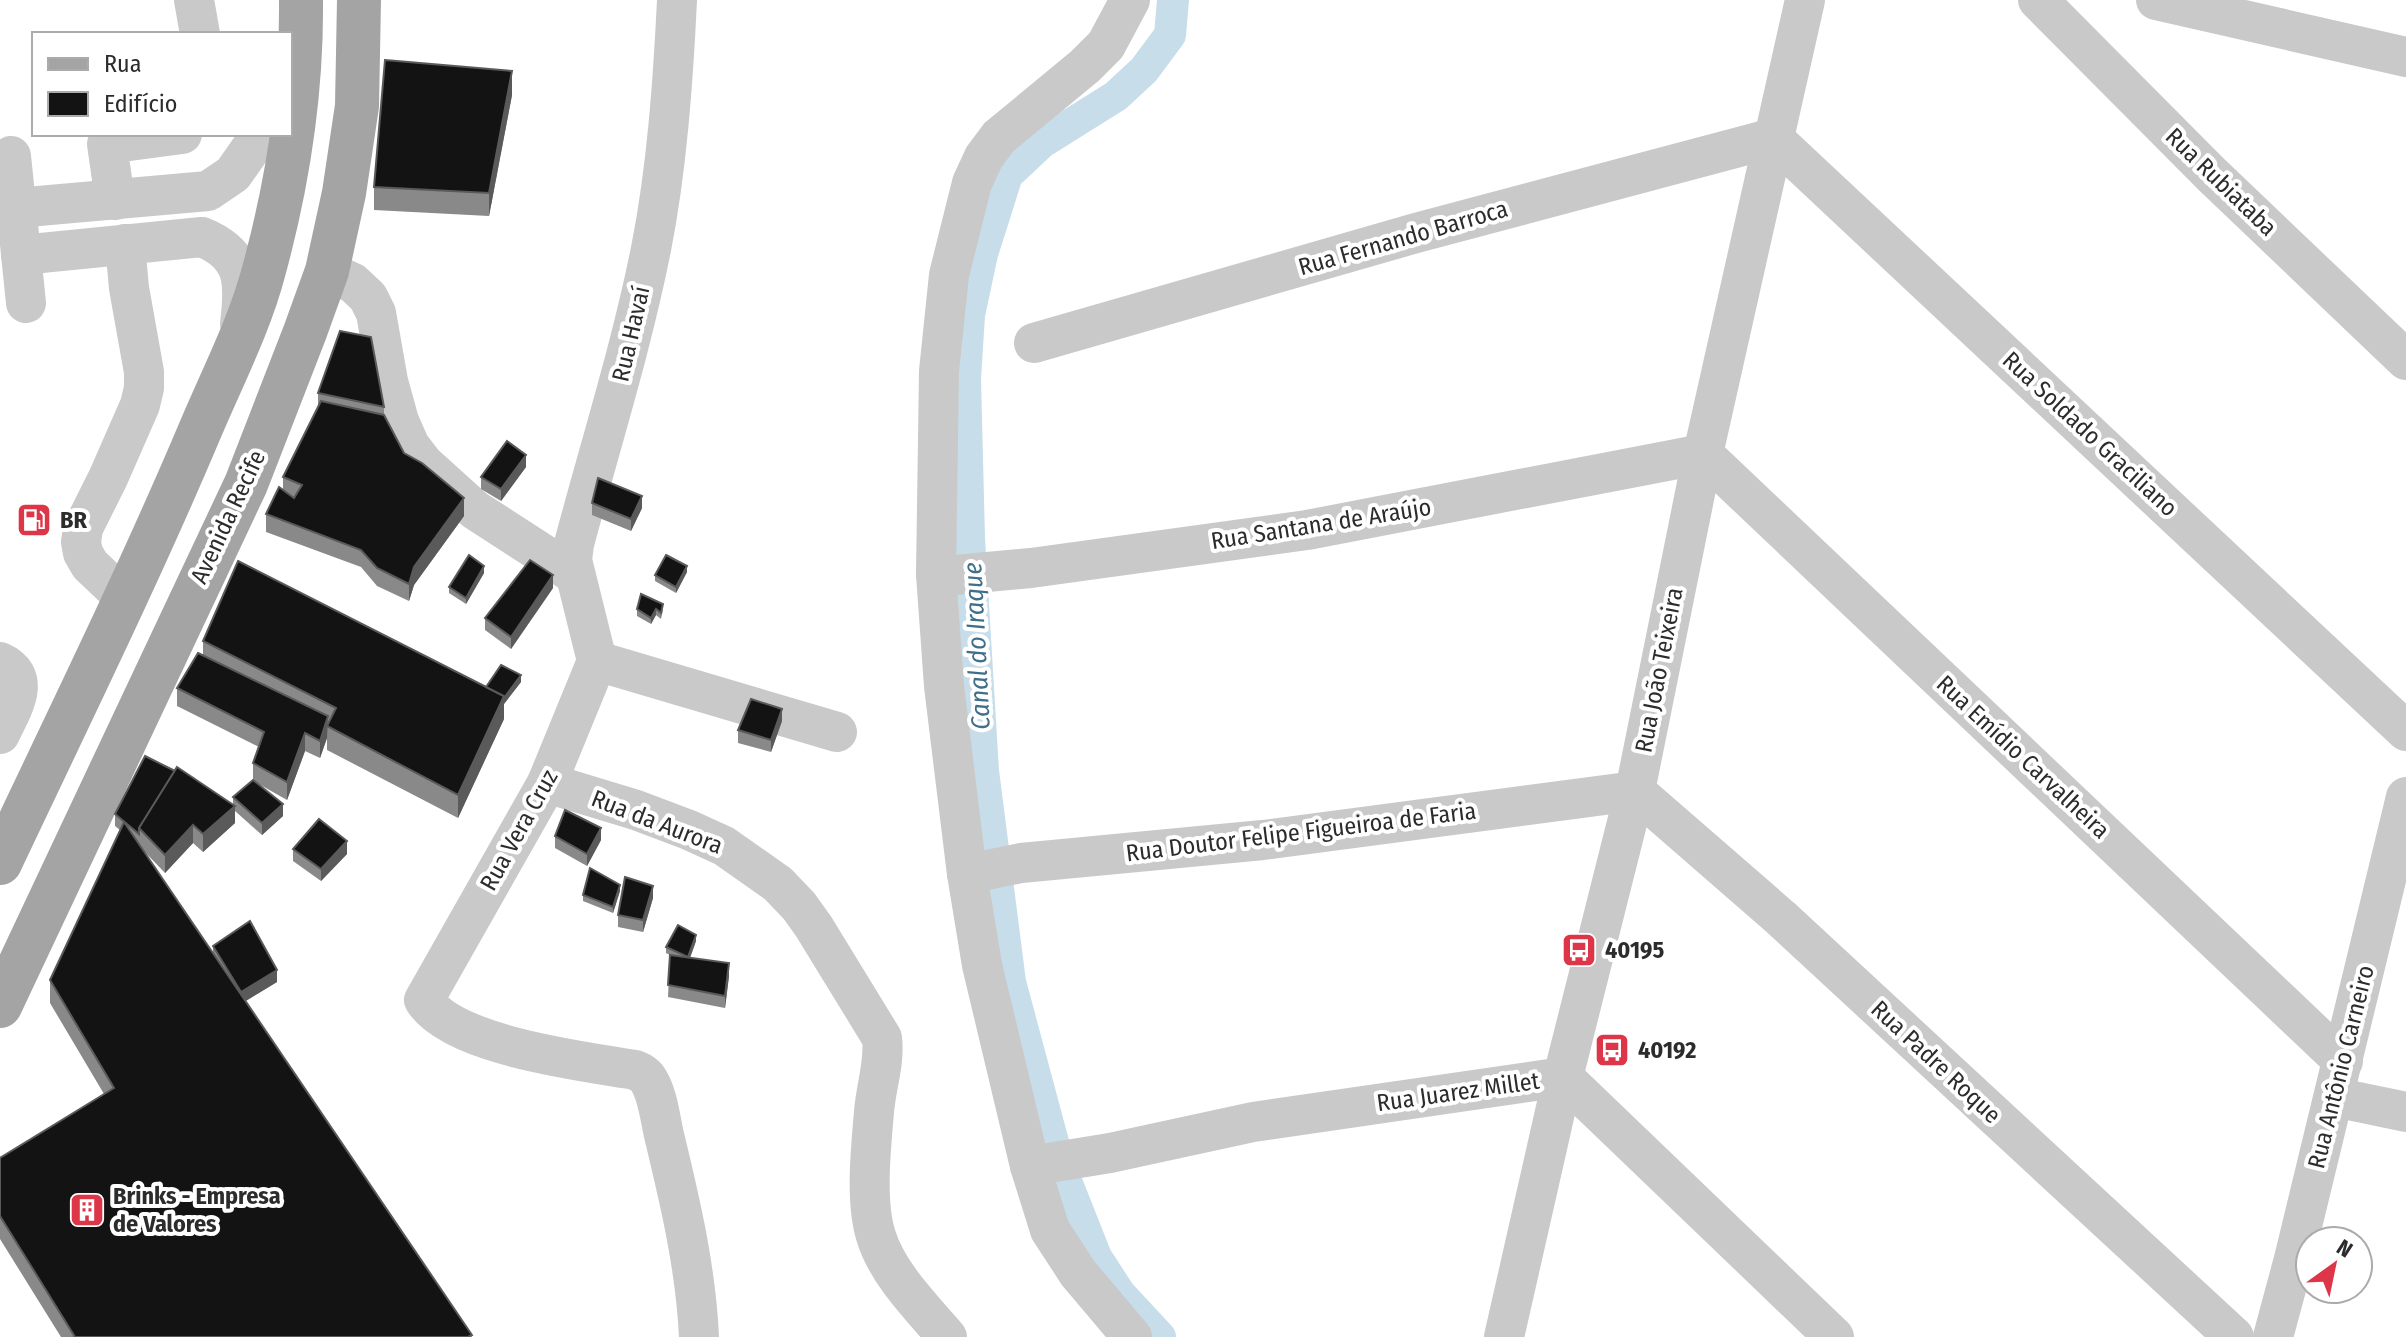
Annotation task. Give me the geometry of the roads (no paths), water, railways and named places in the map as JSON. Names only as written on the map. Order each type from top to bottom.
[{"type":"main road","points":[[292,134],[297,105],[296,58],[301,0]]},
{"type":"main road","name":"Avenida Recife","points":[[0,1006],[246,484],[327,271],[344,193],[357,106],[359,0]]},
{"type":"main road","points":[[0,863],[164,518],[238,340],[264,272],[292,136]]},
{"type":"street","points":[[194,0],[200,32]]},
{"type":"street","name":"Rua Havaí","points":[[597,661],[572,560],[625,363],[651,246],[668,123],[677,0]]},
{"type":"street","points":[[1130,0],[1106,45],[999,137],[984,157],[972,183],[949,275],[939,371],[946,575],[944,686],[992,870],[982,965],[1036,1164],[1050,1230],[1078,1273],[1132,1337]]},
{"type":"street","name":"Rua João Teixeira","points":[[1504,1337],[1563,1077],[1635,791],[1703,454],[1805,0]]},
{"type":"street","name":"Rua Rubiataba","points":[[2038,0],[2211,174],[2406,360]]},
{"type":"street","points":[[2156,0],[2406,57]]},
{"type":"street","points":[[115,200],[107,144],[167,136]]},
{"type":"street","points":[[16,208],[208,191],[233,174],[260,136]]},
{"type":"street","name":"Rua Fernando Barroca","points":[[1034,343],[1416,233],[1773,138]]},
{"type":"street","name":"Rua Soldado Graciliano","points":[[1773,138],[2406,731]]},
{"type":"street","points":[[11,156],[26,303]]},
{"type":"street","points":[[21,255],[202,237],[225,251],[243,277],[238,340]]},
{"type":"street","points":[[125,244],[144,388],[140,405],[83,528],[81,542],[90,565],[126,599]]},
{"type":"street","points":[[327,271],[353,283],[372,305],[399,421],[410,446],[423,463],[475,510],[574,574]]},
{"type":"street","name":"Rua Santana de Araújo","points":[[946,575],[1307,530],[1703,454]]},
{"type":"street","name":"Rua Emídio Carvalheira","points":[[1703,454],[2338,1079]]},
{"type":"street","points":[[597,661],[837,732]]},
{"type":"street","name":"Rua Vera Cruz","points":[[597,661],[547,783],[424,1000],[427,1006],[468,1032],[534,1053],[635,1070],[648,1079],[653,1089],[688,1248],[697,1301],[699,1337]]},
{"type":"street","points":[[0,662],[9,667],[19,682],[18,694],[0,734]]},
{"type":"street","name":"Rua da Aurora","points":[[547,783],[636,810],[724,846],[778,884],[799,906],[882,1038],[884,1052],[873,1120],[871,1194],[875,1234],[885,1259],[947,1337]]},
{"type":"street","name":"Rua Doutor Felipe Figueiroa de Faria","points":[[992,870],[1263,840],[1635,791]]},
{"type":"street","name":"Rua Padre Roque","points":[[1635,791],[1781,918],[2234,1337]]},
{"type":"street","name":"Rua Antônio Carneiro","points":[[2273,1337],[2406,797]]},
{"type":"street","name":"Rua Juarez Millet","points":[[1036,1164],[1110,1153],[1253,1122],[1563,1077],[1834,1337]]},
{"type":"street","points":[[2338,1079],[2406,1112]]},
{"type":"waterway","name":"Canal do Iraque","points":[[1160,1337],[1120,1294],[1096,1257],[1058,1161],[1010,982],[983,771],[969,538],[965,379],[969,315],[982,254],[1007,175],[1041,143],[1116,96],[1144,70],[1170,35],[1173,0]]},
{"type":"place","name":"BR","points":[[34,520]]},
{"type":"place","name":"40195","points":[[1579,950]]},
{"type":"place","name":"40192","points":[[1612,1050]]},
{"type":"place","name":"Brinks - Empresa de Valores","points":[[87,1210]]}]
